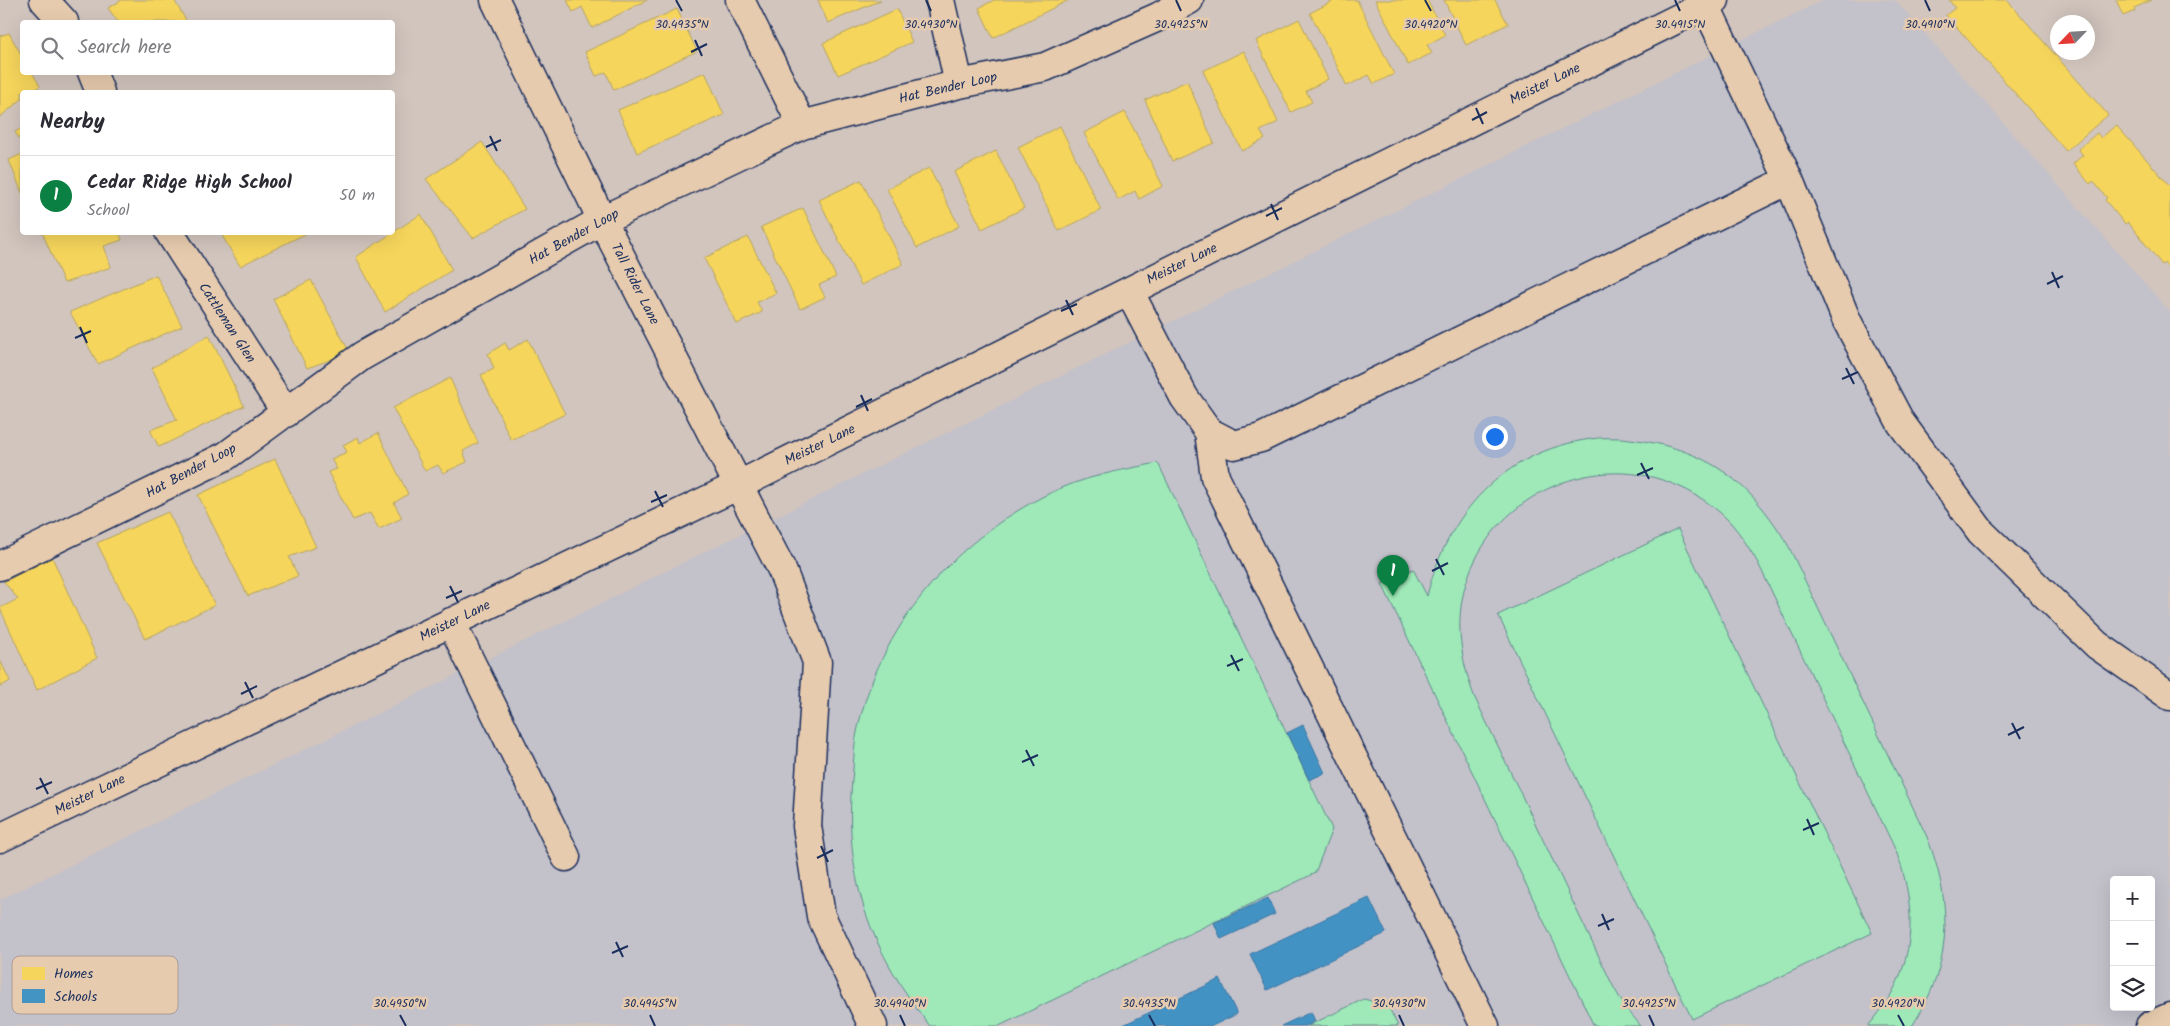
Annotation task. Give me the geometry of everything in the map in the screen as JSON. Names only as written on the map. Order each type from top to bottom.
[{"type":"street","points":[[44,0],[62,20]]},
{"type":"street","name":"Tall Rider Lane","points":[[495,0],[602,220],[782,570],[817,662],[807,826],[821,916],[873,1026]]},
{"type":"street","points":[[740,0],[802,125]]},
{"type":"street","points":[[940,0],[959,84]]},
{"type":"street","name":"Hat Bender Loop","points":[[0,566],[226,456],[362,356],[602,220],[802,125],[959,84],[1045,67],[1154,8],[1189,0]]},
{"type":"street","points":[[1707,2],[1789,180],[1847,321],[1901,423],[1981,532],[2097,645],[2170,696]]},
{"type":"street","name":"Meister Lane","points":[[0,838],[739,485],[1707,2]]},
{"type":"street","points":[[93,75],[99,90]]},
{"type":"street","points":[[1129,291],[1184,397],[1210,432],[1234,445],[1261,438],[1789,180]]},
{"type":"street","name":"Cattleman Glen","points":[[171,235],[286,413]]},
{"type":"street","points":[[1210,432],[1215,477],[1485,1026]]},
{"type":"street","points":[[451,622],[566,857]]},
{"type":"street","points":[[2150,1026],[2170,1017]]},
{"type":"shaded area","points":[[1823,0],[1895,0],[2170,312],[2170,1026],[0,1026],[0,900]]},
{"type":"green space","points":[[1595,438],[1621,438],[1650,442],[1676,449],[1720,469],[1757,502],[1789,547],[1927,837],[1936,862],[1944,910],[1945,933],[1942,957],[1925,1003],[1912,1026],[1868,1026],[1884,1006],[1896,986],[1904,965],[1909,943],[1910,921],[1904,875],[1896,851],[1758,563],[1734,527],[1714,507],[1686,490],[1666,481],[1624,473],[1592,475],[1561,483],[1533,497],[1508,516],[1487,540],[1471,568],[1460,612],[1462,649],[1474,696],[1613,986],[1625,1007],[1641,1026],[1594,1026],[1382,584],[1413,569],[1427,596],[1436,566],[1464,513],[1484,491],[1506,472],[1531,457],[1560,446]]},
{"type":"green space","points":[[1158,463],[1332,829],[1315,873],[999,1026],[930,1026],[901,986],[877,942],[865,911],[856,876],[851,841],[851,787],[856,737],[868,694],[883,658],[902,624],[924,592],[951,563],[980,537],[1012,514],[1046,495],[1073,483],[1130,468]]},
{"type":"green space","points":[[1678,529],[1872,933],[1692,1019],[1498,615]]},
{"type":"green space","points":[[1364,999],[1388,1006],[1398,1026],[1308,1026]]},
{"type":"building: Homes","points":[[122,0],[174,0],[186,20],[117,20],[108,8]]},
{"type":"building: Homes","points":[[567,0],[647,0],[592,28],[582,7],[573,12]]},
{"type":"building: Homes","points":[[818,0],[881,0],[828,23]]},
{"type":"building: Homes","points":[[994,0],[1069,0],[993,38],[979,8]]},
{"type":"building: Homes","points":[[1335,0],[1357,0],[1394,74],[1374,84],[1369,75],[1347,86],[1310,13]]},
{"type":"building: Homes","points":[[1375,0],[1427,0],[1445,35],[1427,45],[1432,53],[1408,65]]},
{"type":"building: Homes","points":[[1444,0],[1495,0],[1508,24],[1466,45]]},
{"type":"building: Homes","points":[[1949,0],[2007,0],[2050,49],[2050,60],[2060,60],[2108,115],[2066,151],[1946,15],[1955,8]]},
{"type":"building: Homes","points":[[2116,0],[2152,0],[2134,8],[2135,11],[2123,16]]},
{"type":"building: Homes","points":[[677,9],[697,51],[614,90],[606,72],[596,76],[585,52]]},
{"type":"building: Homes","points":[[897,9],[912,42],[838,75],[823,43]]},
{"type":"building: Homes","points":[[1299,19],[1328,79],[1306,91],[1312,102],[1291,112],[1256,41]]},
{"type":"building: Homes","points":[[9,33],[20,52],[20,75],[34,75],[40,86],[34,90],[20,90],[20,101],[0,117],[0,36]]},
{"type":"building: Homes","points":[[1244,51],[1278,122],[1260,131],[1265,139],[1242,151],[1203,71]]},
{"type":"building: Homes","points":[[705,72],[724,115],[637,153],[618,110]]},
{"type":"building: Homes","points":[[1187,81],[1214,143],[1172,161],[1145,100]]},
{"type":"building: Homes","points":[[1125,112],[1163,186],[1139,199],[1135,191],[1118,200],[1084,133]]},
{"type":"building: Homes","points":[[2116,125],[2170,186],[2170,270],[2164,263],[2162,265],[2128,222],[2125,224],[2105,200],[2107,198],[2093,181],[2090,184],[2073,164],[2083,155],[2078,149],[2097,133],[2101,138]]},
{"type":"building: Homes","points":[[1060,126],[1101,210],[1059,231],[1018,147]]},
{"type":"building: Homes","points":[[20,129],[20,140],[15,132]]},
{"type":"building: Homes","points":[[482,142],[525,209],[473,238],[426,179]]},
{"type":"building: Homes","points":[[996,151],[1024,208],[982,229],[954,172]]},
{"type":"building: Homes","points":[[20,155],[20,188],[9,160]]},
{"type":"building: Homes","points":[[929,168],[959,226],[917,248],[887,189]]},
{"type":"building: Homes","points":[[861,180],[903,264],[861,285],[819,200]]},
{"type":"building: Homes","points":[[803,208],[836,277],[819,285],[825,297],[800,309],[761,227]]},
{"type":"building: Homes","points":[[421,214],[452,270],[385,312],[356,257],[389,235],[395,235],[395,231]]},
{"type":"building: Homes","points":[[43,235],[120,235],[122,240],[104,246],[111,267],[64,283]]},
{"type":"building: Homes","points":[[222,235],[303,235],[240,266]]},
{"type":"building: Homes","points":[[748,237],[776,293],[757,302],[762,312],[737,324],[704,258]]},
{"type":"building: Homes","points":[[156,275],[182,326],[98,364],[70,312]]},
{"type":"building: Homes","points":[[311,280],[350,353],[307,368],[273,299]]},
{"type":"building: Homes","points":[[209,335],[244,406],[159,447],[150,430],[177,420],[152,368]]},
{"type":"building: Homes","points":[[528,339],[565,414],[511,440],[481,375],[494,369],[488,354],[505,343],[509,350]]},
{"type":"building: Homes","points":[[450,378],[478,443],[463,451],[467,462],[443,473],[438,465],[425,471],[393,408]]},
{"type":"building: Homes","points":[[378,433],[408,494],[394,503],[402,518],[379,529],[370,513],[353,520],[328,472],[337,469],[331,459],[347,452],[343,445],[358,437],[360,443]]},
{"type":"building: Homes","points":[[275,459],[316,547],[289,557],[298,576],[248,596],[198,495]]},
{"type":"building: Homes","points":[[168,512],[215,605],[145,639],[97,543]]},
{"type":"building: Homes","points":[[52,557],[97,658],[37,690],[0,608],[18,599],[4,582]]},
{"type":"building: Homes","points":[[0,660],[10,681],[0,687]]},
{"type":"building: Schools","points":[[1303,725],[1325,773],[1309,780],[1287,733]]},
{"type":"building: Schools","points":[[1268,898],[1275,914],[1221,939],[1214,923]]},
{"type":"building: Schools","points":[[1369,898],[1386,933],[1267,990],[1250,954]]},
{"type":"building: Schools","points":[[1220,979],[1237,1014],[1212,1026],[1121,1026]]},
{"type":"building: Schools","points":[[1311,1012],[1315,1021],[1306,1026],[1281,1026]]},
{"type":"place","name":"Cedar Ridge High School","points":[[1393,596]]}]
